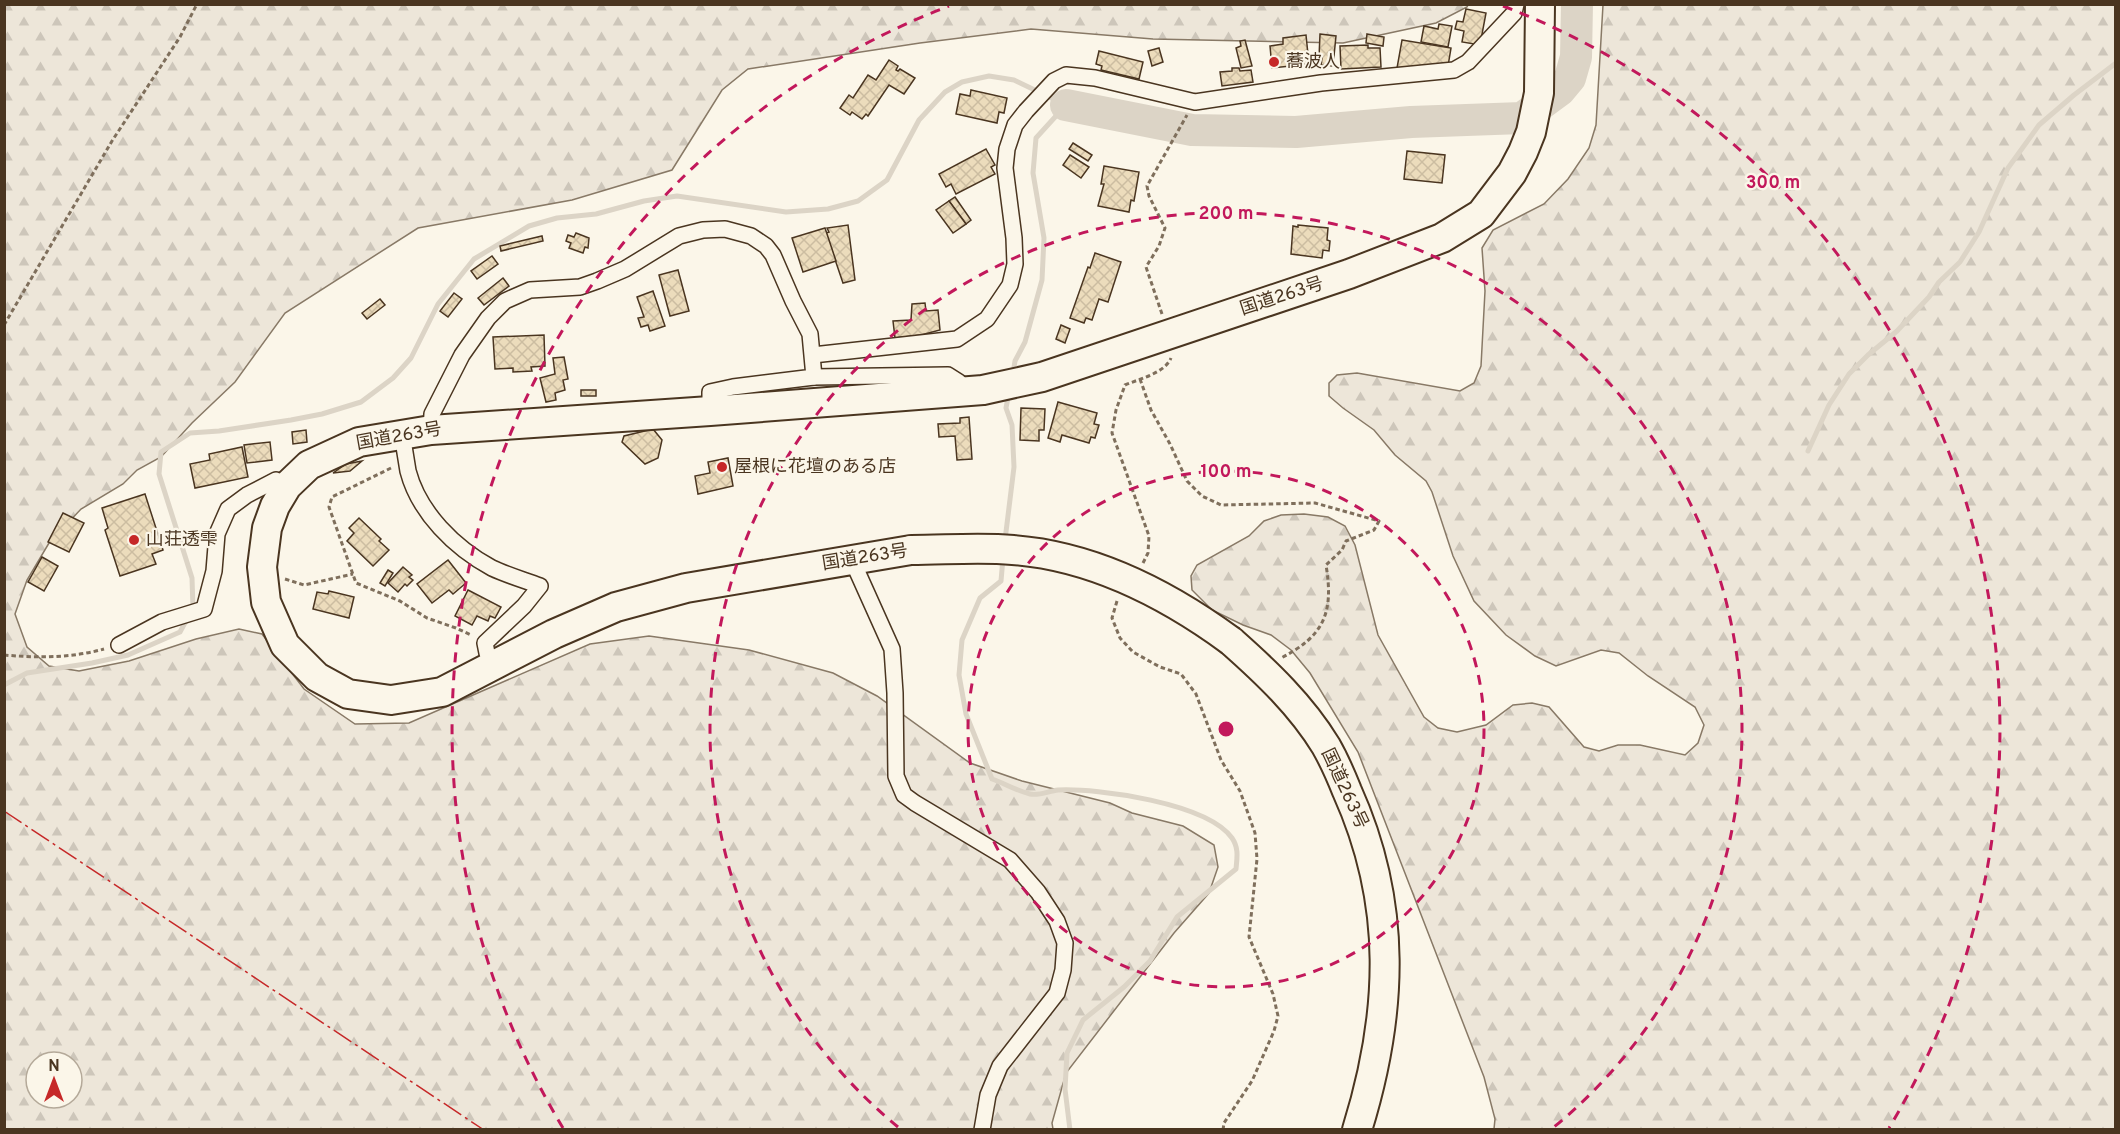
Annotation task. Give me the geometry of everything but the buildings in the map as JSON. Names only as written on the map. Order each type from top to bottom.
[{"type":"highway","name":"国道263号","points":[[1357,1130],[1377,1056],[1385,952],[1380,890],[1364,829],[1325,745],[1304,715],[1231,641],[1180,607],[1124,578],[1077,561],[1013,550],[911,550],[686,588],[616,607],[554,634],[490,653],[442,692],[391,700],[348,694],[317,677],[285,645],[266,603],[262,567],[267,528],[275,506],[287,486],[309,465],[359,442],[431,430],[972,391],[1042,377],[1349,274],[1442,238],[1481,214],[1512,173],[1531,132],[1539,93],[1539,4]]},
{"type":"street","points":[[813,355],[957,339],[987,319],[1010,285],[1015,264],[1005,168],[1006,149],[1015,125],[1026,111],[1054,81],[1066,75],[1095,78],[1195,102],[1321,83],[1454,70],[1468,62],[1514,13],[1516,4]]},
{"type":"street","points":[[431,430],[432,414],[462,355],[488,318],[505,301],[530,290],[580,287],[597,281],[626,269],[679,236],[703,230],[725,229],[751,236],[766,246],[773,255],[810,334],[814,377]]},
{"type":"street","points":[[710,411],[710,392],[814,377],[948,375],[972,391]]},
{"type":"street","points":[[402,435],[408,467],[422,504],[439,527],[466,552],[493,568],[540,586],[490,653]]},
{"type":"street","points":[[118,645],[175,617],[204,609],[214,571],[217,534],[228,509],[247,495],[276,480],[287,486]]},
{"type":"street","points":[[852,560],[892,649],[896,776],[904,795],[1010,860],[1038,892],[1057,921],[1065,943],[1063,970],[1057,993],[1000,1066],[988,1095],[982,1130]]},
{"type":"path","points":[[4,326],[112,141],[180,37],[196,4]]},
{"type":"path","points":[[1168,147],[1195,102]]},
{"type":"path","points":[[1140,379],[1151,410],[1187,481],[1202,496],[1221,505],[1315,503],[1379,522],[1374,530],[1346,541],[1342,550],[1326,565],[1330,591],[1325,618],[1315,634],[1282,659],[1266,655],[1255,663]]},
{"type":"path","points":[[408,467],[389,468],[332,497],[329,507],[356,583],[400,601],[427,618],[456,628],[490,653]]},
{"type":"path","points":[[284,578],[304,585],[353,574]]},
{"type":"path","points":[[4,655],[82,656],[118,645]]},
{"type":"green space","points":[[5,5],[1468,5],[1436,23],[1343,43],[1153,39],[1031,29],[748,69],[722,90],[672,170],[572,200],[418,228],[285,313],[235,382],[192,423],[161,457],[137,470],[123,484],[81,509],[49,543],[27,580],[15,614],[27,647],[49,666],[79,671],[129,661],[196,639],[239,629],[262,634],[304,689],[355,724],[409,723],[590,644],[649,636],[749,650],[833,673],[877,696],[970,763],[1022,781],[1110,803],[1132,813],[1183,826],[1214,845],[1218,867],[1209,893],[1174,933],[1066,1073],[1052,1123],[1053,1129],[5,1130]]},
{"type":"green space","points":[[1603,5],[2115,5],[2115,1129],[1494,1129],[1495,1119],[1484,1077],[1358,752],[1310,673],[1291,650],[1271,635],[1212,610],[1192,590],[1191,576],[1197,565],[1249,536],[1264,521],[1281,515],[1304,514],[1328,517],[1345,526],[1355,545],[1378,635],[1424,717],[1438,728],[1457,732],[1486,725],[1513,705],[1532,703],[1549,707],[1584,747],[1599,751],[1618,745],[1640,745],[1685,755],[1698,743],[1704,725],[1695,707],[1648,676],[1619,653],[1601,650],[1556,666],[1535,656],[1506,635],[1474,601],[1453,556],[1432,492],[1426,481],[1395,455],[1374,430],[1329,396],[1329,383],[1337,375],[1357,373],[1460,391],[1474,383],[1481,366],[1485,291],[1482,248],[1493,230],[1544,204],[1568,179],[1589,148],[1596,125]]},
{"type":"waterway","points":[[1066,105],[1192,130],[1296,132],[1411,122],[1522,118],[1560,90],[1570,78],[1576,57],[1577,4]]},
{"type":"waterway","points":[[1808,451],[1829,405],[1849,374],[1897,331],[1929,297],[1939,282],[1960,262],[1979,232],[2008,168],[2039,125],[2116,63]]},
{"type":"waterway","points":[[193,609],[192,578],[159,474],[161,452],[190,433],[291,420],[322,414],[361,402],[393,378],[411,358],[438,304],[474,259],[529,226],[557,218],[596,214],[644,201],[677,196],[786,212],[828,209],[858,201],[887,180],[919,120],[945,92],[962,82],[989,76],[1014,80],[1066,105],[1036,138],[1033,173],[1044,238],[1042,280],[1025,342],[1015,361],[1013,374]]},
{"type":"waterway","points":[[1005,540],[1014,467],[1012,425],[1006,408],[1009,392]]},
{"type":"waterway","points":[[1003,558],[1001,581],[980,598],[962,640],[959,675],[966,714],[992,779],[1030,794],[1058,790],[1099,792],[1151,800],[1177,807],[1200,815],[1219,826],[1232,838],[1237,849],[1236,869],[1177,917],[1150,961],[1124,987],[1083,1020],[1067,1053],[1065,1089],[1070,1130]]},
{"type":"waterway","points":[[4,685],[27,673],[128,655],[180,632],[188,617]]},
{"type":"power","points":[[4,811],[484,1130]]},
{"type":"place","name":"蕎波人","points":[[1274,62]]},
{"type":"place","name":"屋根に花壇のある店","points":[[722,467]]},
{"type":"place","name":"山荘透雫","points":[[134,540]]}]
